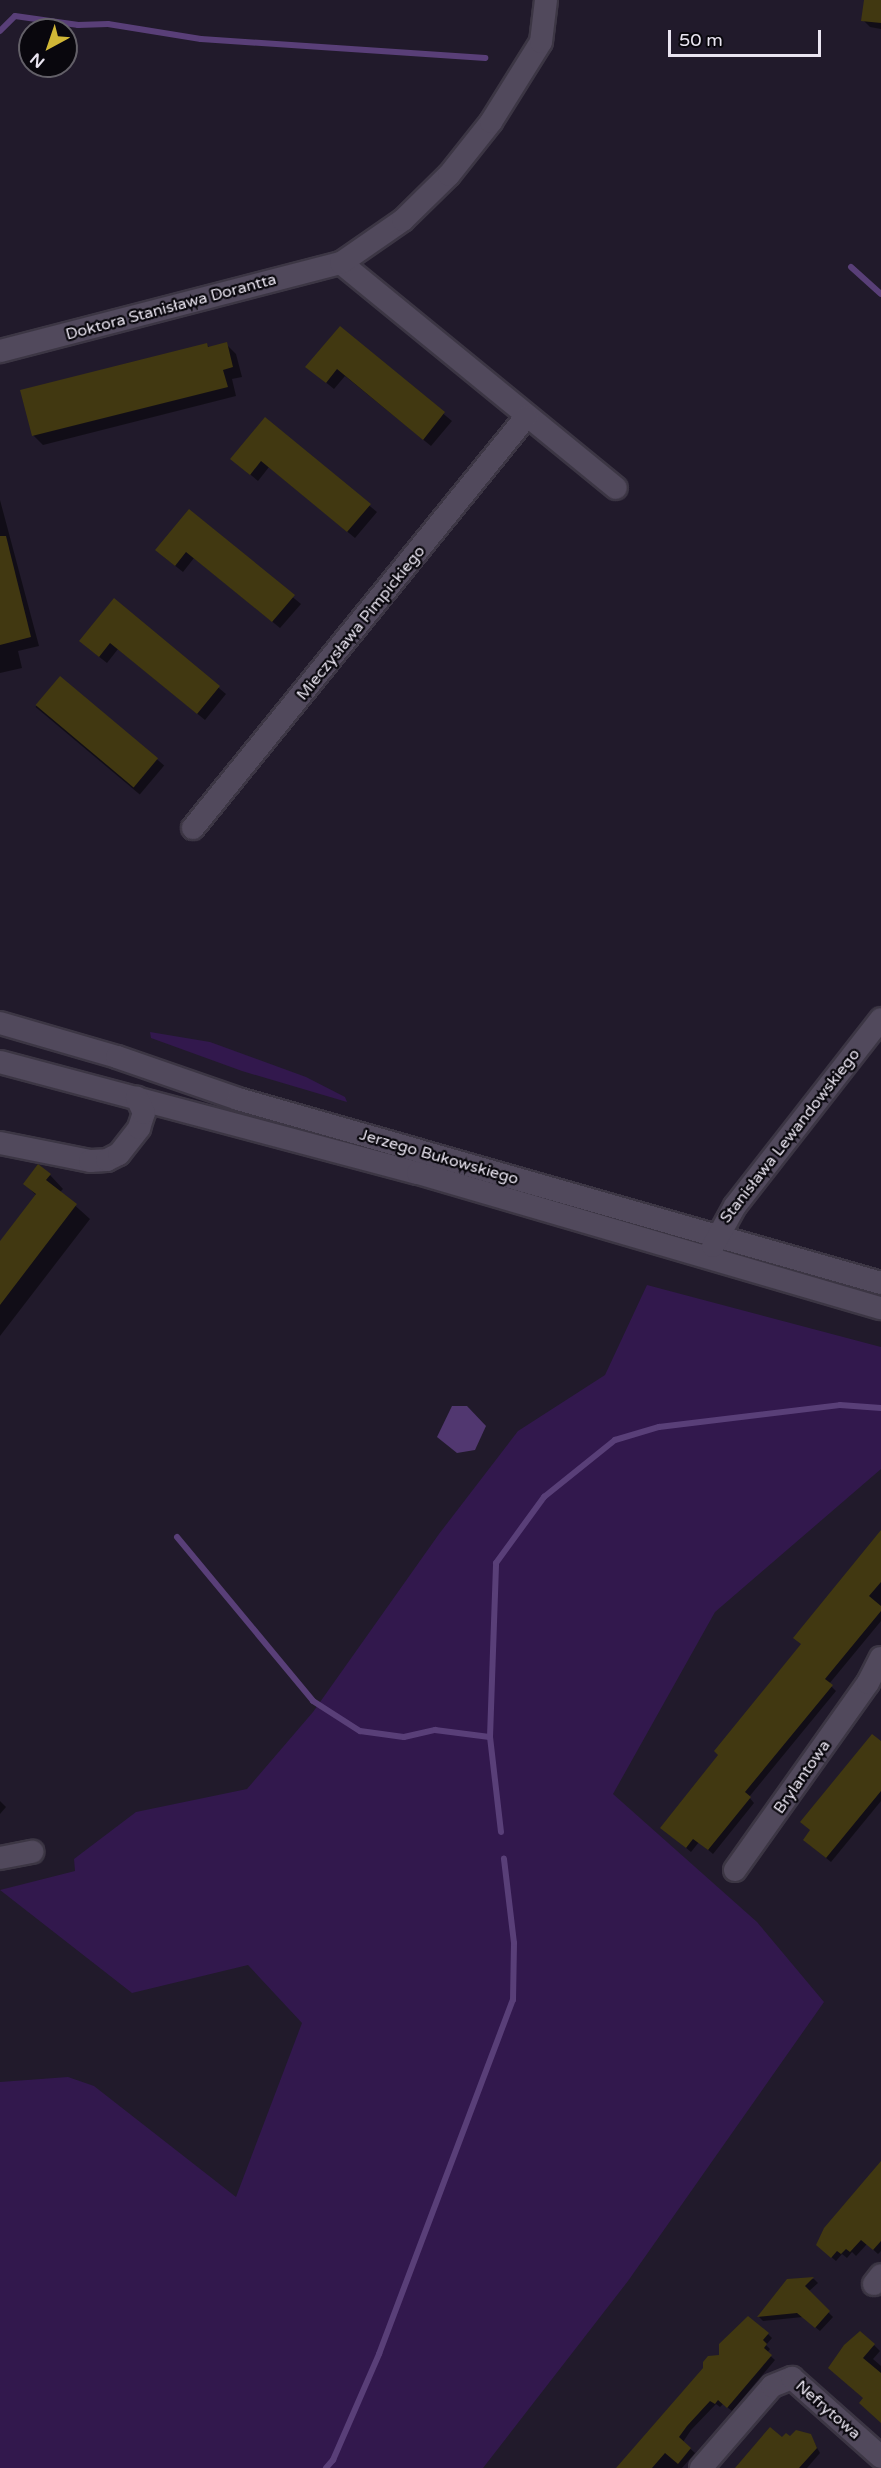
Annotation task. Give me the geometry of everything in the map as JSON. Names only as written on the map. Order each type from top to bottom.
[{"type":"street","points":[[546,0],[541,42],[491,123],[449,175],[403,220],[341,263],[526,417],[617,488]]},
{"type":"street","name":"Doktora Stanisława Dorantta","points":[[0,351],[341,263]]},
{"type":"street","name":"Mieczysława Pimpickiego","points":[[193,828],[526,417]]},
{"type":"street","name":"Stanisława Lewandowskiego","points":[[709,1259],[716,1233],[881,1019]]},
{"type":"street","name":"Jerzego Bukowskiego","points":[[0,1023],[117,1057],[238,1099],[716,1233],[881,1283]]},
{"type":"street","name":"Jerzego Bukowskiego","points":[[0,1062],[418,1173],[881,1308]]},
{"type":"street","points":[[0,1143],[52,1162],[90,1161],[119,1154],[132,1140],[144,1113],[137,1098]]},
{"type":"street","name":"Brylantowa","points":[[735,1870],[875,1688],[881,1658]]},
{"type":"street","points":[[0,1858],[32,1852]]},
{"type":"street","name":"Nefrytowa","points":[[701,2468],[772,2386],[792,2379],[881,2457]]},
{"type":"shaded area","points":[[150,1032],[210,1042],[306,1077],[345,1097],[347,1102],[242,1071],[151,1038]]},
{"type":"shaded area","points":[[647,1285],[881,1347],[881,1469],[715,1612],[613,1794],[757,1922],[824,2002],[628,2281],[483,2468],[0,2468],[0,2082],[68,2077],[94,2086],[236,2197],[302,2023],[248,1965],[132,1993],[0,1890],[75,1871],[74,1859],[136,1812],[247,1789],[313,1712],[439,1534],[518,1431],[605,1375]]},
{"type":"shaded area","points":[[452,1406],[467,1406],[486,1426],[475,1450],[457,1453],[437,1437]]},
{"type":"building","points":[[864,0],[881,0],[881,23],[861,21]]},
{"type":"building","points":[[340,326],[445,412],[423,440],[337,369],[326,383],[305,367]]},
{"type":"building","points":[[227,342],[233,367],[223,370],[228,387],[32,436],[20,390],[207,343],[208,347]]},
{"type":"building","points":[[265,417],[371,504],[347,532],[261,461],[250,475],[230,459]]},
{"type":"building","points":[[189,509],[295,595],[272,622],[186,552],[175,566],[155,550]]},
{"type":"building","points":[[0,536],[6,536],[31,637],[0,645]]},
{"type":"building","points":[[114,598],[220,686],[197,714],[110,643],[99,657],[79,641]]},
{"type":"building","points":[[60,676],[158,758],[134,787],[36,705]]},
{"type":"building","points":[[38,1164],[51,1174],[46,1180],[77,1204],[0,1305],[0,1241],[36,1194],[23,1184]]},
{"type":"building","points":[[881,1530],[881,1582],[869,1596],[881,1606],[881,1611],[825,1679],[833,1685],[745,1792],[751,1797],[708,1850],[693,1839],[686,1848],[660,1828],[718,1755],[714,1751],[801,1644],[793,1638]]},
{"type":"building","points":[[872,1734],[881,1741],[881,1791],[826,1858],[803,1840],[810,1830],[800,1822]]},
{"type":"building","points":[[881,2161],[881,2241],[873,2250],[861,2240],[850,2252],[846,2249],[841,2254],[837,2251],[831,2258],[816,2245],[824,2228]]},
{"type":"building","points":[[814,2277],[805,2286],[830,2311],[815,2328],[797,2313],[757,2317],[787,2279]]},
{"type":"building","points":[[748,2316],[769,2333],[763,2340],[767,2344],[764,2348],[772,2355],[727,2408],[718,2400],[715,2404],[710,2401],[687,2426],[679,2437],[691,2448],[678,2464],[665,2453],[652,2468],[616,2468],[703,2368],[703,2362],[708,2356],[719,2355],[719,2344]]},
{"type":"building","points":[[860,2331],[875,2344],[863,2358],[881,2373],[881,2423],[859,2403],[863,2398],[828,2368],[844,2345]]},
{"type":"building","points":[[770,2427],[782,2437],[786,2433],[790,2436],[796,2430],[811,2434],[817,2448],[799,2468],[735,2468]]},
{"type":"waterway","points":[[0,31],[15,16],[78,25],[108,24],[201,39],[485,58]]},
{"type":"waterway","points":[[851,267],[881,294]]},
{"type":"waterway","points":[[501,1832],[490,1737],[496,1563],[544,1497],[615,1440],[659,1427],[840,1405],[881,1408]]},
{"type":"waterway","points":[[177,1537],[313,1701],[360,1731],[404,1737],[435,1730],[490,1737]]},
{"type":"waterway","points":[[326,2468],[333,2460],[379,2354],[513,2000],[514,1943],[504,1859]]}]
